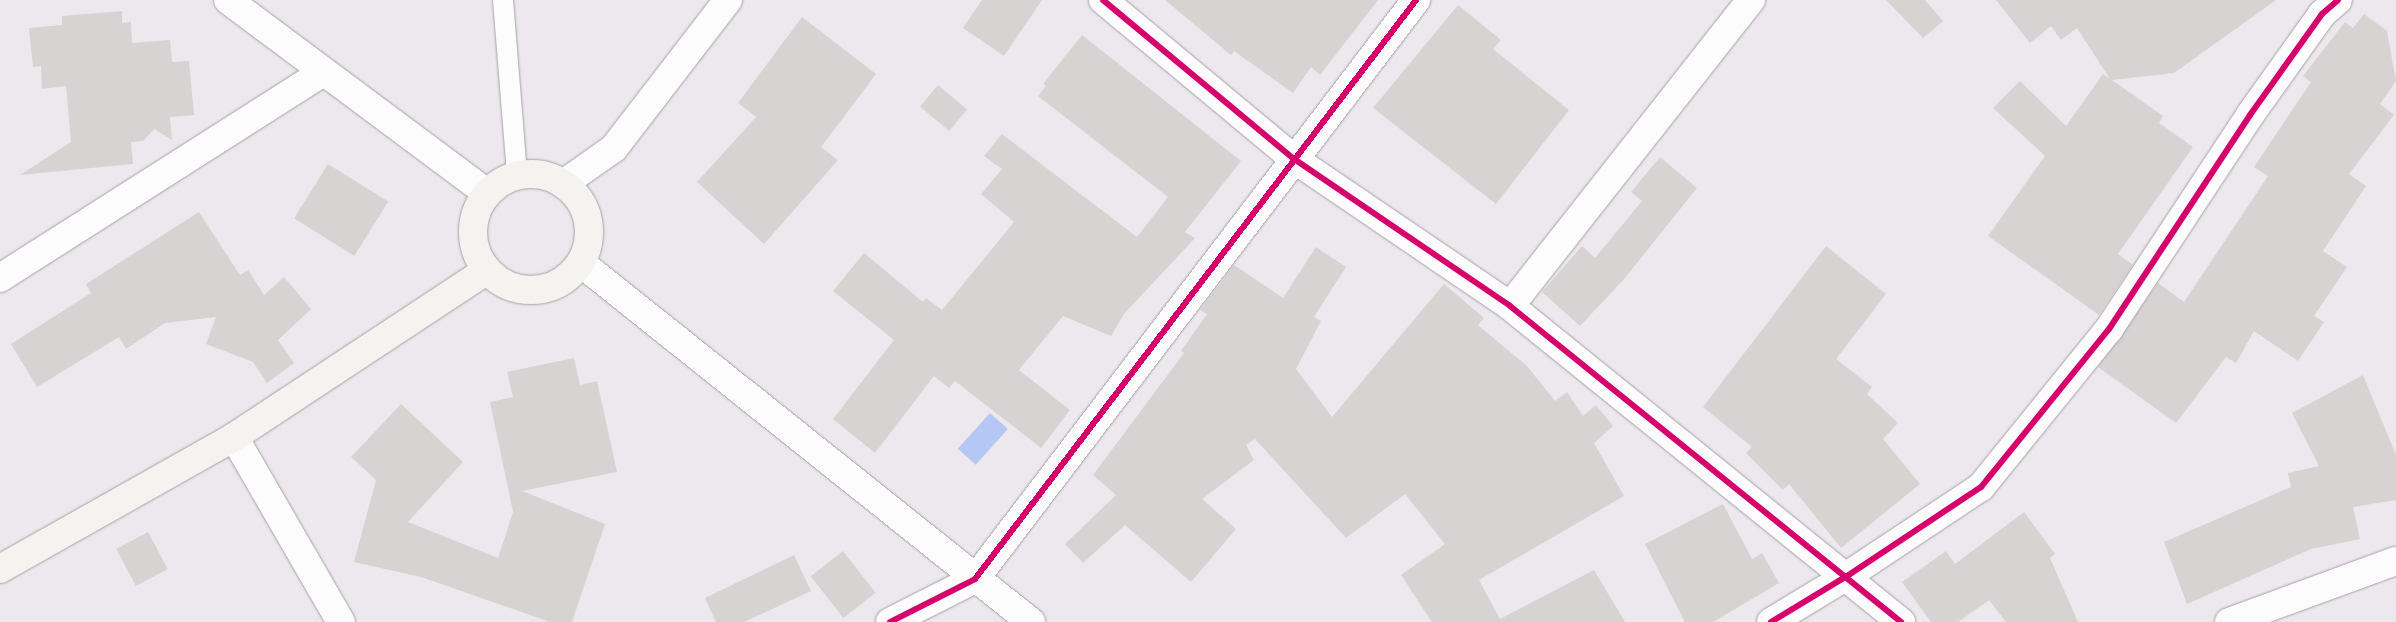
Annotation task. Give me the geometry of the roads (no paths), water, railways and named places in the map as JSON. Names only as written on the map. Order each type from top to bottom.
[{"type":"main road","points":[[541,174],[563,184],[583,206],[588,220],[587,250],[580,263],[566,280],[546,289],[525,291],[504,284],[487,270],[473,240],[478,207],[487,193],[517,176],[541,174]]},
{"type":"main road","points":[[0,569],[234,437],[487,270]]},
{"type":"street","points":[[228,0],[487,193]]},
{"type":"street","points":[[563,184],[614,148],[728,0]]},
{"type":"street","points":[[1103,0],[1294,158],[1510,306],[1847,576],[1901,622]]},
{"type":"street","points":[[890,622],[975,579],[1416,0]]},
{"type":"street","points":[[1510,306],[1751,0]]},
{"type":"street","points":[[1771,622],[1847,576],[1981,487],[2110,330],[2250,115],[2322,14],[2338,0]]},
{"type":"street","points":[[0,278],[323,72]]},
{"type":"street","points":[[580,263],[975,579],[1032,622]]},
{"type":"street","points":[[234,437],[341,622]]},
{"type":"street","points":[[2229,622],[2396,560]]},
{"type":"lane","points":[[503,0],[517,176]]},
{"type":"water","points":[[990,413],[1008,429],[976,465],[958,449]]}]
